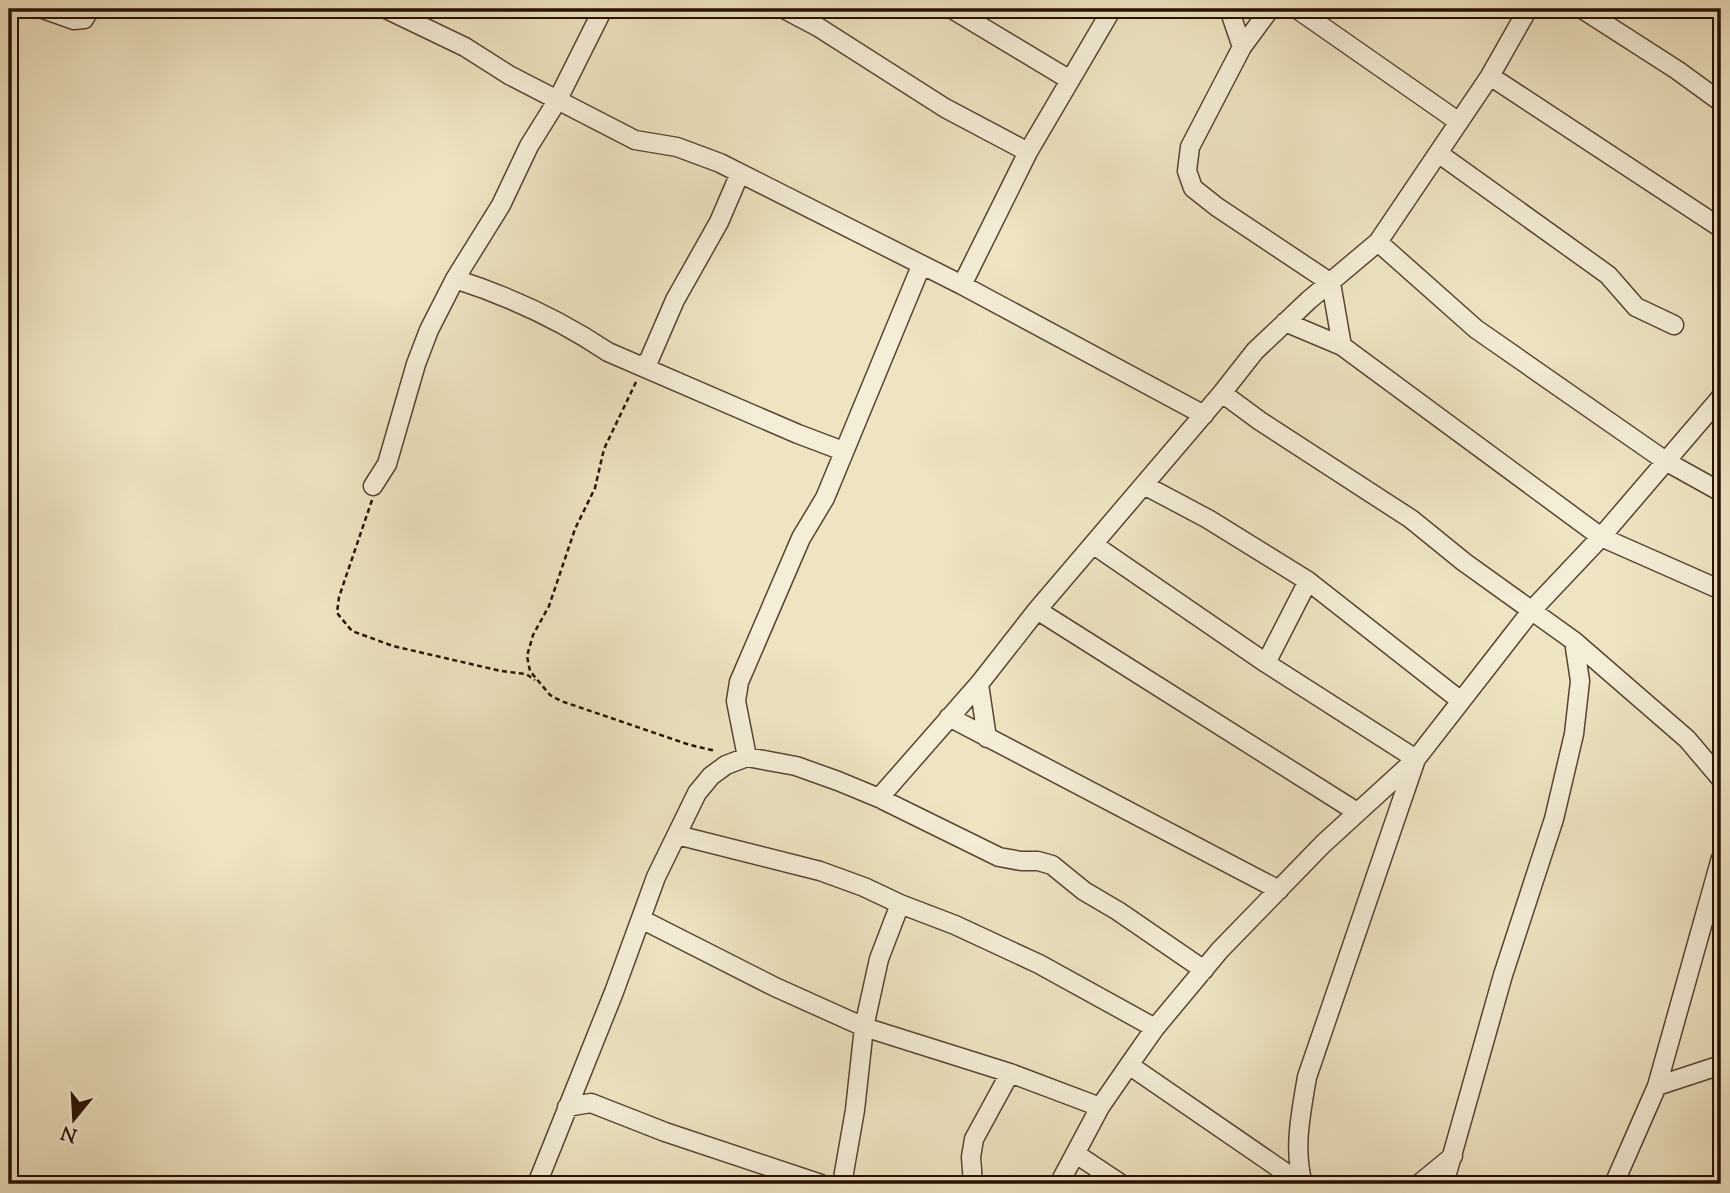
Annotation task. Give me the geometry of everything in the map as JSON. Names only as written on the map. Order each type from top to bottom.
[{"type":"street","points":[[43,9],[75,20],[84,19],[90,9]]},
{"type":"street","points":[[386,9],[465,47],[509,75],[635,140],[677,147],[720,163],[846,225],[1204,415]]},
{"type":"street","points":[[373,486],[387,464],[421,352],[455,279],[501,205],[529,146],[557,101],[603,9]]},
{"type":"street","points":[[784,9],[818,27],[945,108],[1028,152]]},
{"type":"street","points":[[951,9],[1070,80]]},
{"type":"street","points":[[962,285],[1028,152],[1112,9]]},
{"type":"street","points":[[1229,9],[1242,47]]},
{"type":"street","points":[[1270,9],[1242,47],[1190,147],[1187,171],[1193,188],[1217,207],[1331,284],[1342,346]]},
{"type":"street","points":[[1297,9],[1459,122]]},
{"type":"street","points":[[880,798],[1255,351],[1284,322],[1378,242],[1490,76],[1528,9]]},
{"type":"street","points":[[1582,9],[1677,70],[1721,102]]},
{"type":"street","points":[[1490,76],[1721,228]]},
{"type":"street","points":[[1438,153],[1608,275],[1636,307],[1674,325]]},
{"type":"street","points":[[642,366],[649,360],[675,300],[719,222],[740,173]]},
{"type":"street","points":[[1378,242],[1476,329],[1667,462],[1721,492]]},
{"type":"street","points":[[537,1184],[656,877],[696,793],[711,776],[734,758],[739,726],[736,701],[739,682],[802,538],[825,498],[921,266]]},
{"type":"street","points":[[455,279],[530,307],[580,332],[608,352],[843,451]]},
{"type":"street","points":[[1284,322],[1342,346],[1601,537],[1721,590]]},
{"type":"street","points":[[1222,393],[1260,421],[1411,519],[1464,562],[1574,641],[1688,739],[1721,779]]},
{"type":"street","points":[[1059,1184],[1100,1107],[1155,1028],[1204,970],[1323,844],[1416,759],[1532,610],[1601,537],[1721,397]]},
{"type":"street","points":[[1144,485],[1208,519],[1308,581],[1461,701]]},
{"type":"street","points":[[1094,545],[1266,663],[1416,759]]},
{"type":"street","points":[[1266,663],[1308,581]]},
{"type":"street","points":[[1037,610],[1357,812]]},
{"type":"street","points":[[1444,1184],[1503,975],[1554,819],[1574,734],[1580,681],[1574,641]]},
{"type":"street","points":[[978,684],[987,738]]},
{"type":"street","points":[[949,717],[1279,890]]},
{"type":"street","points":[[734,758],[796,766],[880,798],[999,857],[1052,865],[1084,891],[1204,970]]},
{"type":"street","points":[[1302,1184],[1297,1155],[1307,1077],[1416,759]]},
{"type":"street","points":[[677,835],[820,871],[864,887],[1039,964],[1155,1028]]},
{"type":"street","points":[[1614,1184],[1657,1086],[1721,858]]},
{"type":"street","points":[[842,1184],[855,1111],[864,1027],[878,959],[900,904]]},
{"type":"street","points":[[641,919],[775,987],[864,1027],[1010,1073],[1100,1107]]},
{"type":"street","points":[[1129,1065],[1302,1184]]},
{"type":"street","points":[[1657,1086],[1721,1065]]},
{"type":"street","points":[[973,1184],[971,1157],[974,1139],[1010,1073]]},
{"type":"street","points":[[580,1077],[591,1103]]},
{"type":"street","points":[[567,1107],[591,1103],[665,1132],[821,1184]]},
{"type":"street","points":[[1076,1154],[1121,1184]]},
{"type":"street","points":[[1419,1184],[1452,1156]]},
{"type":"path","points":[[642,366],[632,395],[604,449],[595,488],[575,529],[549,606],[533,635],[527,656],[530,671],[550,695],[561,701],[734,758]]},
{"type":"path","points":[[373,486],[372,503],[339,597],[337,613],[343,623],[352,631],[393,646],[501,671],[526,674],[538,682]]}]
